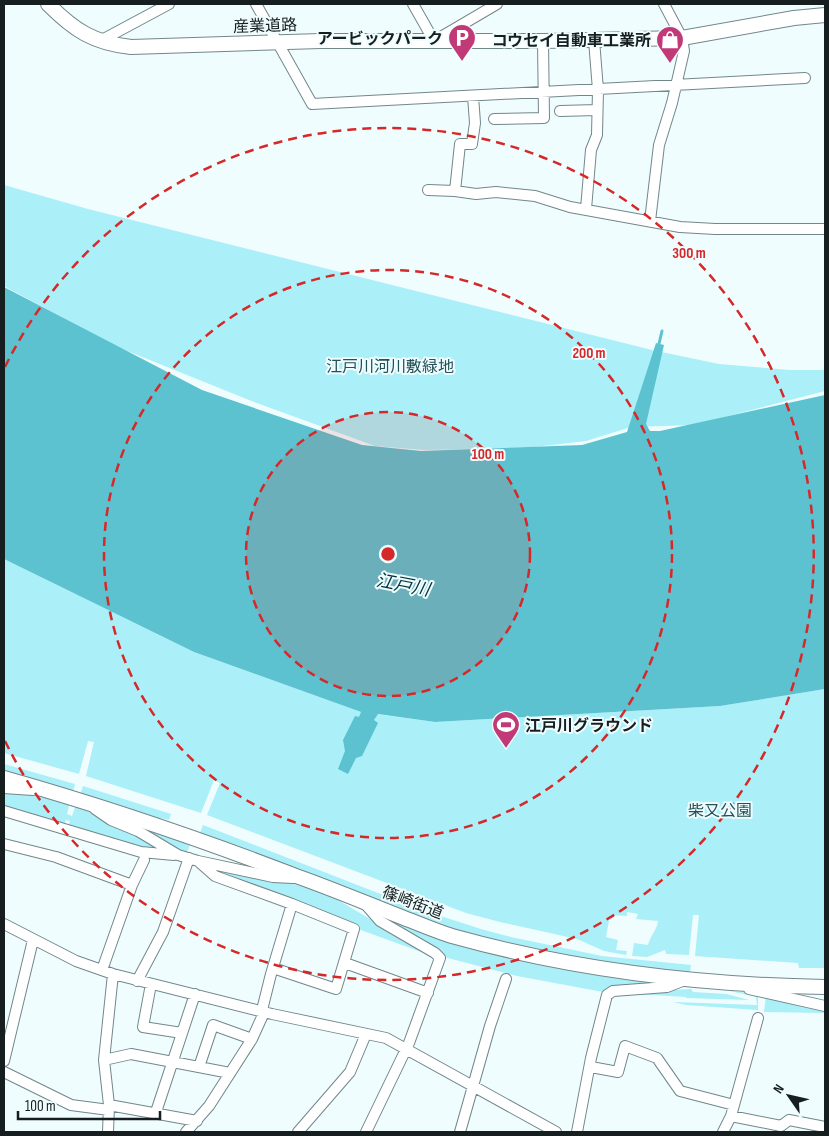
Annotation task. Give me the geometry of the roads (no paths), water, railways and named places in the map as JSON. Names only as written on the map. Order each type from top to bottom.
[{"type":"main road","name":"産業道路","points":[[48,4],[66,22],[80,32],[113,45],[131,46],[276,42],[543,42],[682,38],[794,18],[825,15]]},
{"type":"main road","name":"篠崎街道","points":[[4,778],[196,838],[450,935],[508,951],[559,961],[686,980],[825,987]]},
{"type":"street","points":[[100,41],[169,4]]},
{"type":"street","points":[[256,4],[312,104],[805,78]]},
{"type":"street","points":[[413,4],[434,41],[497,4]]},
{"type":"street","points":[[650,221],[659,145],[672,104],[684,51],[682,38],[664,4]]},
{"type":"street","points":[[586,209],[592,150],[597,136],[598,90],[594,40]]},
{"type":"street","points":[[494,119],[544,118],[543,42]]},
{"type":"street","points":[[455,191],[460,144],[472,144],[475,124],[473,96]]},
{"type":"street","points":[[560,111],[597,110]]},
{"type":"street","points":[[428,190],[476,194],[496,192],[535,196],[570,207],[680,227],[715,229],[825,229]]},
{"type":"street","points":[[4,788],[45,790]]},
{"type":"street","points":[[89,803],[111,820],[138,831],[178,855],[273,877],[301,877]]},
{"type":"street","points":[[4,811],[141,852],[178,855]]},
{"type":"street","points":[[4,844],[56,857],[132,885]]},
{"type":"street","points":[[102,970],[132,885],[144,860]]},
{"type":"street","points":[[193,860],[215,876],[354,929],[336,989],[273,968]]},
{"type":"street","points":[[137,981],[163,932],[193,860]]},
{"type":"street","points":[[363,902],[380,921],[440,958],[406,1049],[366,1132]]},
{"type":"street","points":[[186,1132],[209,1106],[252,1039],[262,1017],[273,968],[292,904]]},
{"type":"street","points":[[4,924],[76,961],[113,974],[262,1011],[386,1038],[556,1132]]},
{"type":"street","points":[[4,1061],[33,940]]},
{"type":"street","points":[[345,963],[428,993]]},
{"type":"street","points":[[108,1132],[109,1107],[104,1060],[113,974]]},
{"type":"street","points":[[460,1132],[490,1026],[506,979]]},
{"type":"street","points":[[577,1132],[607,995],[613,991],[667,987],[686,980]]},
{"type":"street","points":[[151,984],[143,1027],[182,1033]]},
{"type":"street","points":[[742,984],[746,988],[825,1006]]},
{"type":"street","points":[[156,1112],[195,994]]},
{"type":"street","points":[[723,1132],[731,1116],[758,1018]]},
{"type":"street","points":[[199,1067],[213,1025],[252,1039]]},
{"type":"street","points":[[298,1132],[350,1072],[366,1034]]},
{"type":"street","points":[[591,1067],[618,1072],[625,1046],[657,1058],[680,1091],[734,1105]]},
{"type":"street","points":[[104,1060],[131,1054],[230,1073]]},
{"type":"street","points":[[4,1072],[70,1105],[156,1112],[197,1120]]},
{"type":"street","points":[[731,1116],[781,1126],[788,1120],[825,1127]]},
{"type":"water","name":"江戸川","points":[[4,287],[202,390],[362,445],[421,451],[582,445],[627,432],[656,343],[664,345],[646,424],[650,431],[660,431],[825,395],[825,689],[720,706],[435,722],[378,714],[374,720],[378,723],[362,756],[356,758],[348,774],[338,769],[345,751],[343,740],[355,716],[359,717],[361,712],[194,652],[4,559]]},
{"type":"waterway","points":[[658,348],[662,331]]},
{"type":"place","name":"アービックパーク","points":[[462,62]]},
{"type":"place","name":"コウセイ自動車工業所","points":[[670,64]]},
{"type":"place","name":"江戸川グラウンド","points":[[506,749]]},
{"type":"park label","name":"江戸川河川敷緑地","points":[[390,366]]},
{"type":"park label","name":"柴又公園","points":[[720,810]]}]
